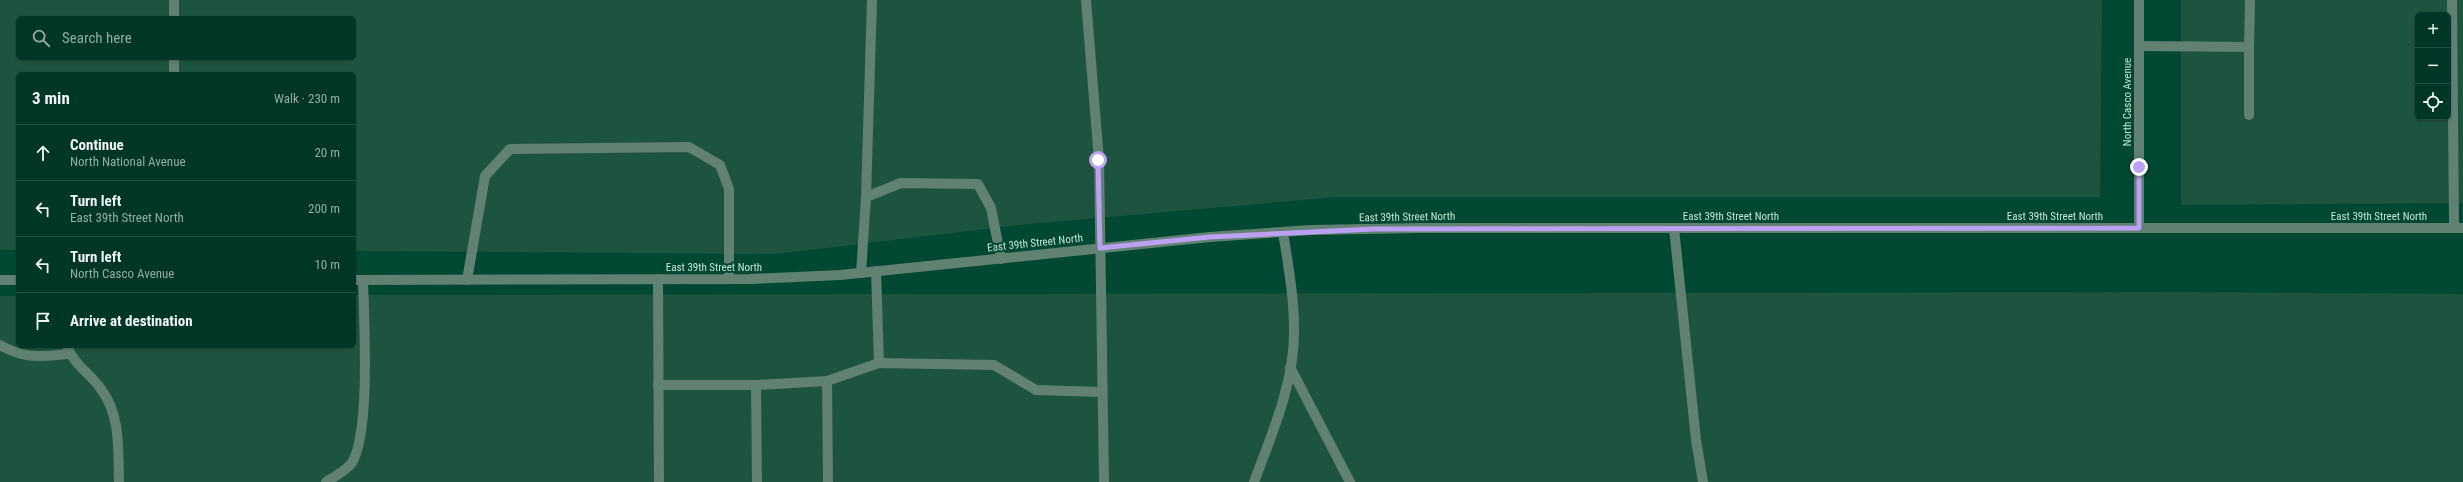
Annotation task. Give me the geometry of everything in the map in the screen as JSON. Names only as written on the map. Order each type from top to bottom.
[{"type":"street","points":[[174,0],[174,16]]},
{"type":"street","points":[[861,272],[866,197],[872,0]]},
{"type":"street","points":[[1086,0],[1098,160],[1104,482]]},
{"type":"street","name":"North Casco Avenue","points":[[2139,0],[2139,228]]},
{"type":"street","points":[[2249,115],[2250,0]]},
{"type":"street","points":[[2452,0],[2458,228]]},
{"type":"street","points":[[2139,46],[2249,47]]},
{"type":"street","points":[[174,60],[174,72]]},
{"type":"street","points":[[467,280],[485,176],[510,149],[681,147],[689,147],[720,165],[729,189],[729,279]]},
{"type":"street","points":[[866,197],[901,183],[978,184],[991,208],[1001,259]]},
{"type":"street","name":"East 39th Street North","points":[[358,280],[729,279],[876,271],[1210,237],[1283,232],[1420,228],[2458,228]]},
{"type":"street","points":[[1674,228],[1695,432],[1704,482]]},
{"type":"street","points":[[1254,482],[1277,419],[1290,367],[1294,330],[1283,232]]},
{"type":"street","points":[[876,271],[879,363]]},
{"type":"street","points":[[658,279],[659,482]]},
{"type":"street","points":[[0,280],[16,280]]},
{"type":"street","points":[[326,482],[351,464],[361,439],[365,364],[358,280]]},
{"type":"street","points":[[0,345],[18,355],[35,357],[68,350],[101,389],[111,405],[116,421],[119,482]]},
{"type":"street","points":[[658,385],[756,385],[827,381],[879,363],[994,365],[1036,390],[1102,392]]},
{"type":"street","points":[[1290,367],[1350,482]]},
{"type":"street","points":[[827,381],[828,482]]},
{"type":"street","points":[[756,385],[757,482]]},
{"type":"shaded area","points":[[0,0],[2102,0],[2100,197],[1336,197],[1029,224],[775,254],[356,251],[356,72],[16,72],[16,250],[0,250]]},
{"type":"shaded area","points":[[2181,0],[2463,0],[2463,203],[2181,205]]},
{"type":"shaded area","points":[[2186,292],[2463,294],[2463,482],[0,482],[0,296],[16,296],[16,348],[356,348],[356,295]]},
{"type":"route","points":[[1098,160],[1100,248],[1210,237],[1311,230],[1420,228],[2139,228],[2139,167]]}]
